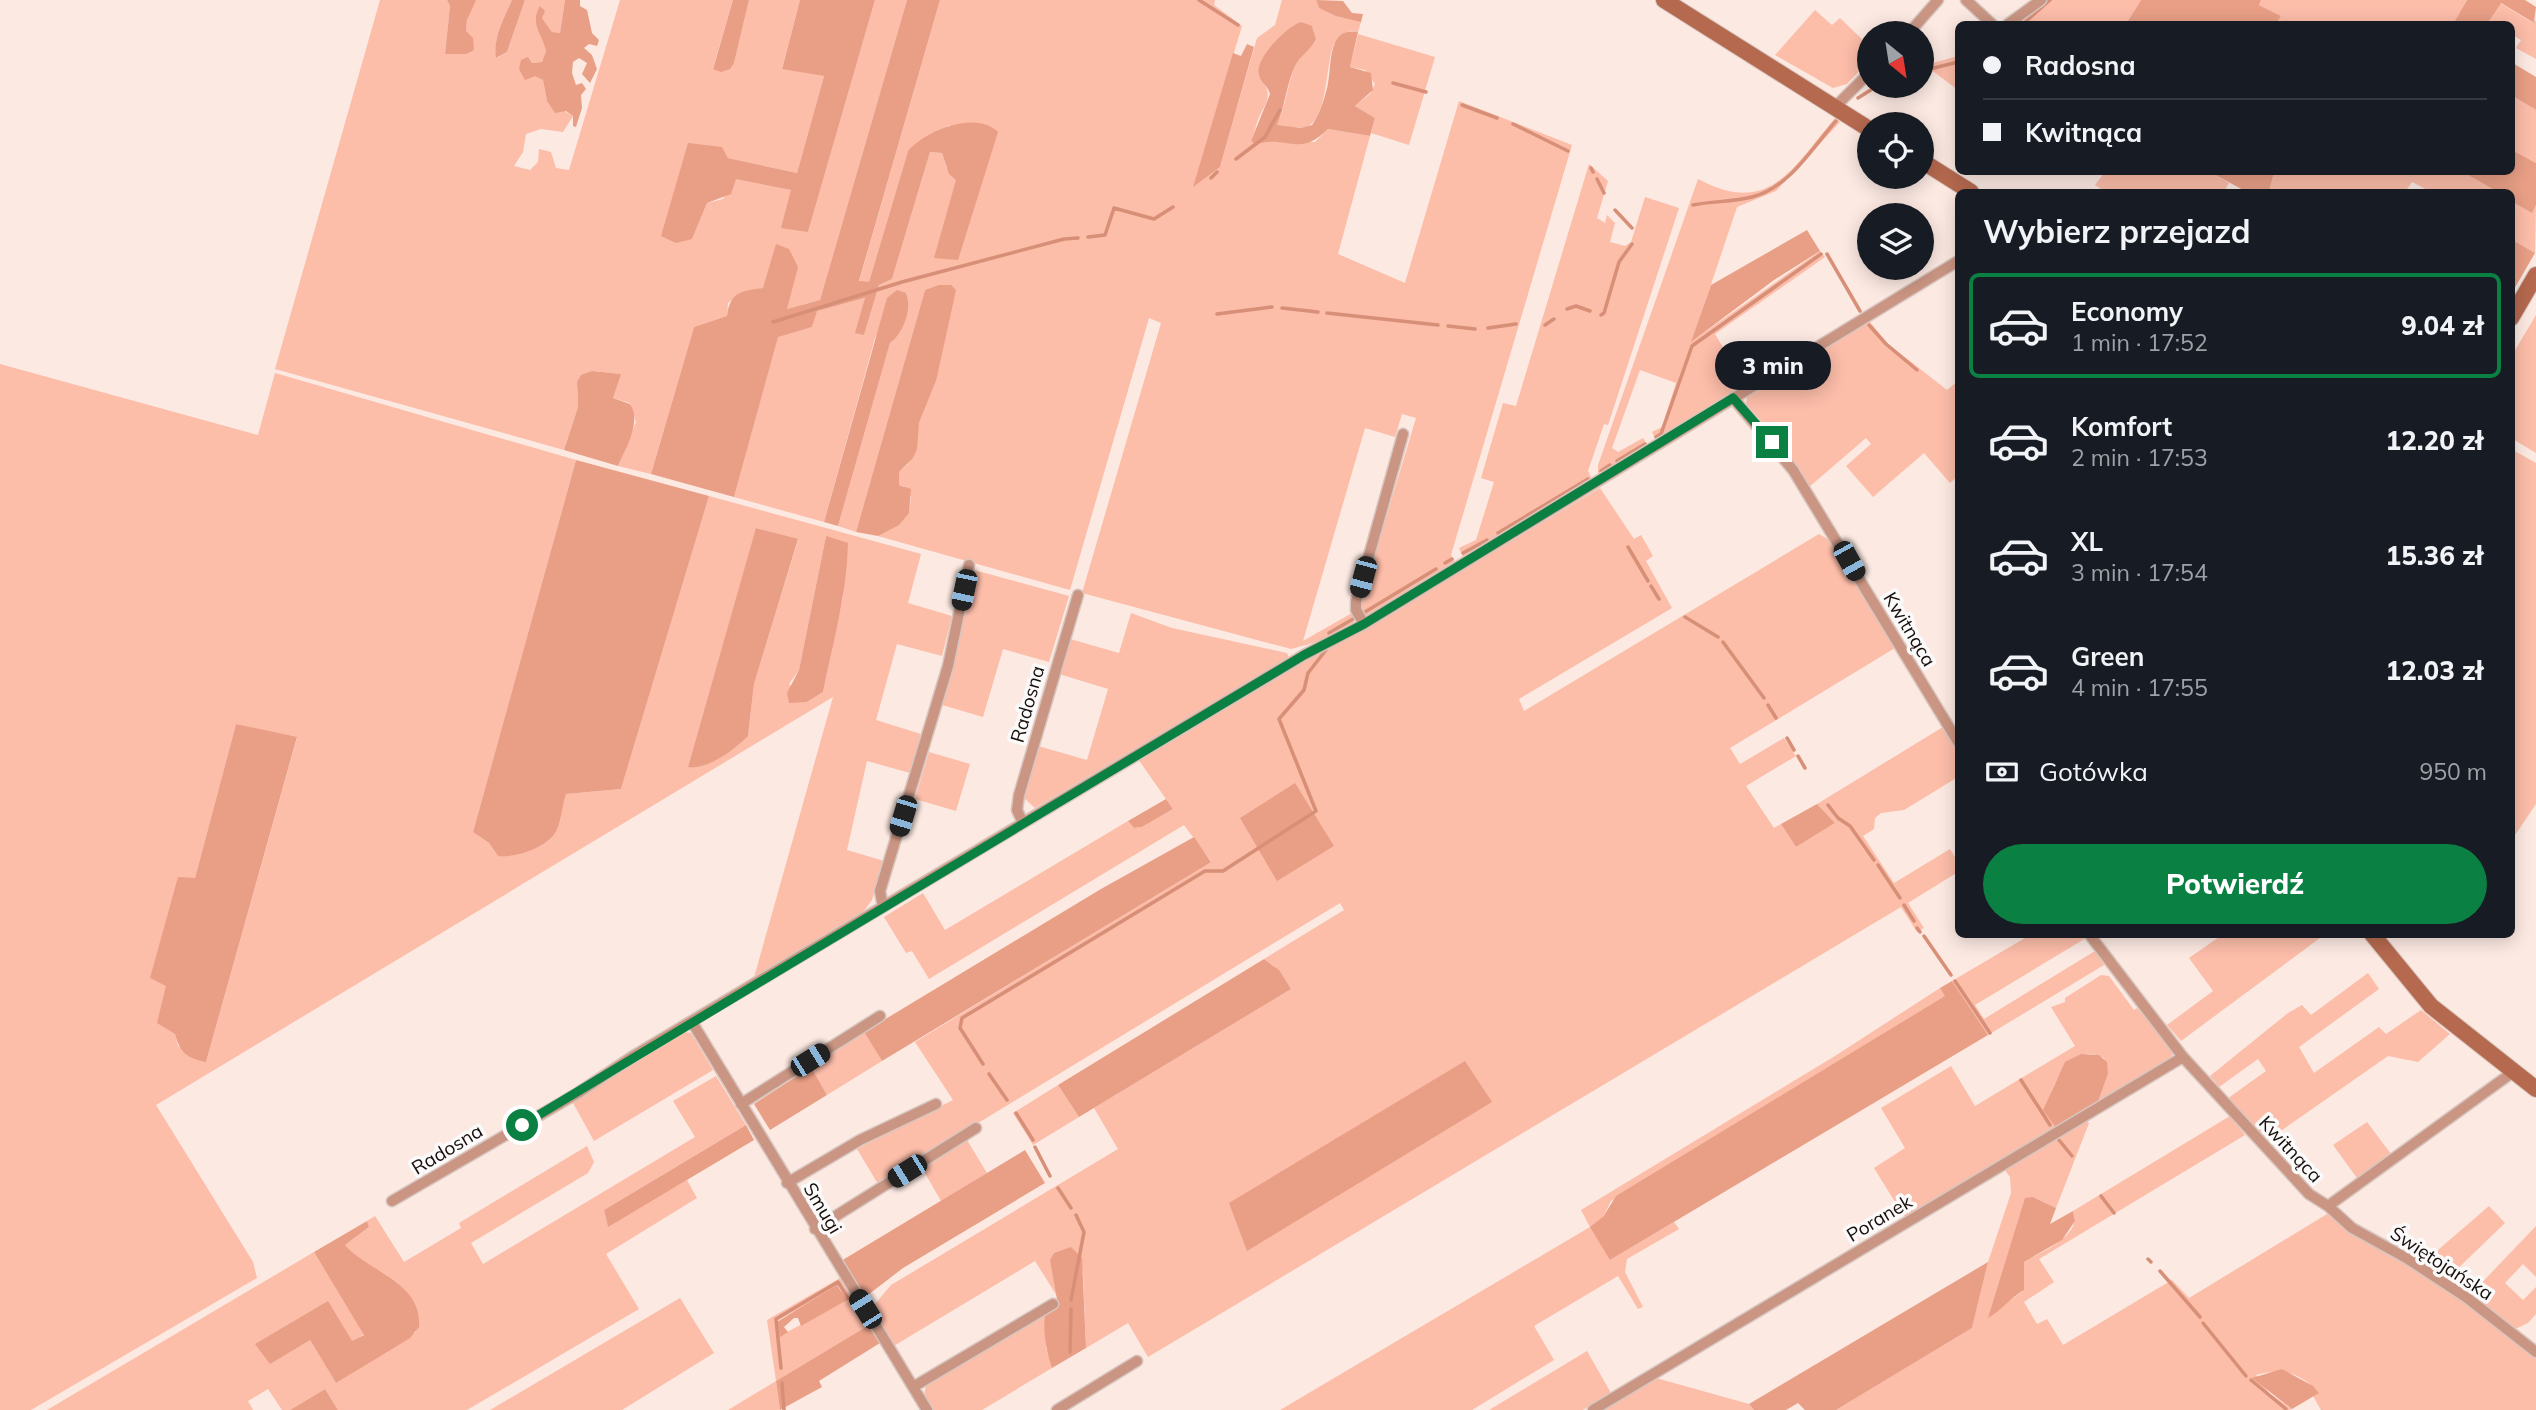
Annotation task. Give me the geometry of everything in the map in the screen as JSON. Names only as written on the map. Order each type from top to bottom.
[{"type":"street","points":[[1664,0],[1857,122]]},
{"type":"street","points":[[1920,21],[1938,0]]},
{"type":"street","points":[[1966,0],[1989,21]]},
{"type":"street","points":[[2012,21],[2041,0]]},
{"type":"street","points":[[1834,108],[1857,85]]},
{"type":"street","points":[[1934,169],[1966,189]]},
{"type":"street","name":"Radosna","points":[[392,1201],[1304,655],[1364,624],[1955,263]]},
{"type":"street","points":[[2515,311],[2536,275]]},
{"type":"street","name":"Kwitnąca","points":[[1733,398],[1793,470],[1955,737]]},
{"type":"street","points":[[1364,624],[1356,610],[1356,602],[1403,434]]},
{"type":"street","points":[[883,907],[880,891],[948,666],[969,565]]},
{"type":"street","name":"Radosna","points":[[1023,823],[1017,810],[1019,795],[1078,595]]},
{"type":"street","name":"Kwitnąca","points":[[2092,938],[2183,1057],[2309,1194],[2328,1206],[2513,1072]]},
{"type":"street","points":[[2375,938],[2431,1006],[2536,1089]]},
{"type":"street","points":[[741,1104],[880,1016]]},
{"type":"street","name":"Smugi","points":[[692,1022],[927,1410]]},
{"type":"street","name":"Poranek","points":[[1593,1410],[2183,1057]]},
{"type":"street","points":[[788,1183],[860,1140],[936,1104]]},
{"type":"street","points":[[815,1229],[976,1128]]},
{"type":"street","name":"Świętojańska","points":[[2328,1206],[2339,1219],[2420,1266],[2536,1352]]},
{"type":"street","points":[[913,1387],[1053,1304]]},
{"type":"street","points":[[1057,1410],[1137,1361]]},
{"type":"shaded area","points":[[380,0],[447,0],[450,6],[445,54],[466,54],[468,18],[476,0],[512,0],[497,35],[497,58],[507,52],[525,0],[565,0],[560,33],[552,32],[542,18],[540,6],[546,51],[542,62],[532,63],[529,57],[535,75],[543,80],[547,101],[573,116],[563,132],[541,129],[526,134],[523,152],[514,166],[530,170],[538,162],[539,149],[551,152],[556,168],[569,170],[620,0],[733,0],[713,68],[734,63],[749,0],[800,0],[782,68],[824,76],[797,173],[728,158],[725,153],[692,239],[707,203],[723,199],[736,178],[791,190],[808,232],[875,0],[907,0],[820,300],[787,309],[763,288],[743,292],[728,303],[727,316],[694,327],[651,474],[618,466],[636,422],[630,403],[613,398],[620,374],[592,371],[577,388],[578,407],[564,450],[275,369]]},
{"type":"shaded area","points":[[447,0],[476,0],[467,20],[466,31],[473,38],[474,50],[466,54],[445,54],[450,6]]},
{"type":"shaded area","points":[[512,0],[525,0],[507,52],[496,58],[498,35]]},
{"type":"shaded area","points":[[565,0],[580,0],[580,6],[587,10],[592,33],[599,40],[597,46],[589,44],[584,48],[592,55],[597,69],[590,83],[582,74],[587,63],[579,58],[573,62],[572,73],[576,85],[582,83],[586,89],[581,95],[582,108],[576,127],[573,126],[573,116],[566,111],[555,113],[547,101],[543,80],[535,76],[525,80],[519,69],[521,60],[528,57],[532,63],[542,62],[546,51],[536,24],[540,6],[545,11],[542,18],[552,32],[560,33]]},
{"type":"shaded area","points":[[733,0],[749,0],[734,63],[730,69],[721,72],[713,69]]},
{"type":"shaded area","points":[[800,0],[875,0],[808,232],[781,228],[791,190],[736,179],[731,194],[707,203],[692,239],[676,243],[661,236],[688,143],[722,147],[728,158],[797,173],[824,76],[782,69]]},
{"type":"shaded area","points":[[907,0],[940,0],[859,281],[869,282],[908,151],[927,136],[951,125],[977,123],[998,132],[958,260],[934,258],[956,180],[949,174],[942,153],[930,152],[892,279],[879,285],[864,335],[855,333],[865,298],[817,311],[812,327],[778,337],[734,497],[651,474],[694,327],[727,316],[731,302],[738,294],[763,288],[776,244],[789,249],[798,267],[787,309],[820,300]]},
{"type":"shaded area","points":[[940,0],[1215,0],[1214,5],[1242,26],[1194,185],[1220,167],[1257,38],[1275,25],[1282,0],[1316,0],[1319,8],[1361,22],[1358,32],[1350,31],[1334,44],[1318,114],[1313,123],[1305,128],[1276,126],[1295,66],[1316,39],[1312,26],[1272,49],[1262,64],[1259,75],[1268,95],[1251,141],[1315,142],[1328,129],[1370,136],[1338,254],[1405,283],[1459,101],[1572,145],[1451,555],[1455,562],[1367,618],[1359,608],[1416,418],[1402,414],[1395,437],[1365,428],[1303,641],[1352,613],[1355,626],[1331,638],[1291,649],[1082,593],[1161,323],[1149,318],[1070,590],[878,536],[909,513],[911,497],[904,486],[899,485],[899,472],[908,464],[919,423],[936,381],[938,285],[925,290],[856,532],[838,526],[890,343],[899,334],[905,321],[908,306],[906,293],[875,338],[824,522],[734,497],[778,336],[812,327],[816,311],[866,298],[864,335],[879,285],[892,279],[930,152],[942,153],[947,169],[950,125],[908,151],[869,282],[859,282]]},
{"type":"shaded area","points":[[1316,0],[1343,1],[1352,13],[1363,14],[1361,22],[1336,16],[1319,8]]},
{"type":"shaded area","points":[[2045,0],[2141,0],[2128,21],[2022,21]]},
{"type":"shaded area","points":[[2141,0],[2261,0],[2259,5],[2281,16],[2278,21],[2128,21]]},
{"type":"shaded area","points":[[2261,0],[2467,0],[2455,21],[2278,21],[2281,16],[2259,5]]},
{"type":"shaded area","points":[[2467,0],[2525,0],[2536,7],[2534,23],[2501,3],[2489,21],[2455,21]]},
{"type":"shaded area","points":[[2500,3],[2533,23],[2536,20],[2536,59],[2516,48],[2521,40],[2515,36],[2515,21],[2489,21]]},
{"type":"shaded area","points":[[1815,10],[1832,25],[1840,18],[1857,34],[1857,74],[1847,84],[1833,88],[1775,55]]},
{"type":"shaded area","points":[[1301,22],[1312,26],[1316,39],[1295,66],[1277,125],[1301,128],[1312,125],[1326,93],[1336,41],[1348,32],[1358,32],[1350,67],[1371,73],[1373,90],[1355,106],[1375,118],[1370,136],[1328,129],[1318,138],[1301,144],[1256,144],[1251,141],[1270,94],[1259,75],[1261,61],[1280,36]]},
{"type":"shaded area","points":[[1358,34],[1435,57],[1409,145],[1371,133],[1375,118],[1355,106],[1370,94],[1375,84],[1365,70],[1350,67]]},
{"type":"shaded area","points":[[1247,44],[1254,47],[1220,167],[1193,187],[1233,53],[1241,56]]},
{"type":"shaded area","points":[[1955,57],[1955,88],[1934,72],[1934,63]]},
{"type":"shaded area","points":[[2515,64],[2536,77],[2536,110],[2515,97]]},
{"type":"shaded area","points":[[2515,97],[2536,110],[2536,163],[2515,152]]},
{"type":"shaded area","points":[[1835,118],[1840,122],[1776,191],[1737,207],[1692,341],[1820,251],[1825,257],[1715,334],[1745,384],[1656,440],[1652,432],[1662,427],[1676,383],[1640,370],[1612,448],[1618,452],[1643,438],[1649,447],[1598,475],[1598,465],[1698,179],[1723,190],[1744,193],[1762,190],[1778,182],[1792,169]]},
{"type":"shaded area","points":[[2515,152],[2536,163],[2536,205],[2532,213],[2515,203],[2515,189],[2493,189],[2468,175],[2515,175]]},
{"type":"shaded area","points":[[1589,164],[1608,181],[1597,218],[1605,223],[1607,215],[1615,223],[1610,242],[1625,246],[1631,242],[1645,197],[1679,208],[1608,425],[1604,424],[1588,471],[1592,479],[1463,557],[1459,548],[1476,540],[1494,482],[1481,478],[1503,403],[1516,406]]},
{"type":"shaded area","points":[[2103,175],[2215,175],[2229,183],[2226,189],[2101,189],[2095,185]]},
{"type":"shaded area","points":[[2216,175],[2273,175],[2270,189],[2241,189]]},
{"type":"shaded area","points":[[2273,175],[2468,175],[2493,189],[2425,189],[2412,182],[2407,189],[2270,189]]},
{"type":"shaded area","points":[[2515,203],[2531,212],[2536,205],[2535,253],[2515,241]]},
{"type":"shaded area","points":[[1807,230],[1820,251],[1774,280],[1691,342],[1711,285]]},
{"type":"shaded area","points":[[2515,241],[2535,253],[2515,288]]},
{"type":"shaded area","points":[[938,285],[951,285],[956,290],[936,381],[919,423],[917,449],[913,458],[899,472],[899,485],[911,489],[909,513],[899,525],[878,536],[856,532],[925,290]]},
{"type":"shaded area","points":[[897,290],[906,293],[908,299],[906,321],[890,343],[838,526],[824,522],[887,298]]},
{"type":"shaded area","points":[[2536,315],[2536,453],[2515,440],[2515,350]]},
{"type":"shaded area","points":[[1870,322],[1887,343],[1947,390],[1955,383],[1955,479],[1950,483],[1924,453],[1873,497],[1846,466],[1871,444],[1866,438],[1808,488],[1769,430],[1746,404],[1747,396]]},
{"type":"shaded area","points":[[0,364],[258,435],[275,373],[576,460],[473,832],[489,843],[498,856],[566,794],[621,789],[709,496],[921,554],[908,603],[952,616],[942,656],[897,644],[876,720],[921,734],[910,773],[867,761],[847,850],[884,861],[872,900],[860,916],[753,981],[833,697],[156,1105],[253,1262],[257,1278],[31,1410],[0,1410]],"holes":[[[757,528],[798,540],[754,684],[748,736],[688,767]],[[826,536],[843,597],[823,692],[807,702],[789,684],[799,670]],[[236,724],[297,738],[206,1062],[178,1046],[175,1034],[158,1023],[167,985],[150,978],[195,878]]]},
{"type":"shaded area","points":[[592,371],[621,374],[613,398],[630,404],[633,411],[632,435],[618,466],[564,450],[578,407],[577,382],[581,375]]},
{"type":"shaded area","points":[[2515,451],[2536,463],[2536,804],[2515,835]]},
{"type":"shaded area","points":[[576,460],[709,496],[621,789],[566,794],[559,824],[550,838],[529,851],[498,856],[489,843],[473,832]]},
{"type":"shaded area","points":[[1600,488],[1634,539],[1641,535],[1653,556],[1646,561],[1672,608],[1519,699],[1524,711],[1819,534],[1831,541],[1895,648],[1730,748],[1740,764],[1784,738],[1796,756],[1746,786],[1774,828],[1781,824],[1796,847],[1835,823],[1817,804],[1943,727],[1955,745],[1955,779],[1904,810],[1881,813],[1875,818],[1874,829],[1863,836],[1894,883],[1950,849],[1955,857],[1955,874],[1908,903],[1924,928],[1917,932],[1901,907],[1148,1357],[1128,1323],[1086,1348],[1083,1271],[1050,1259],[1057,1296],[1035,1261],[892,1347],[870,1310],[891,1285],[1118,1149],[1094,1108],[1291,989],[1274,966],[1264,959],[1344,910],[1340,903],[878,1184],[857,1149],[953,1100],[915,1042],[1211,861],[1184,825],[929,979],[912,951],[906,953],[884,917],[923,893],[945,930],[1128,821],[1134,828],[1142,827],[1173,809],[1138,759],[1318,651],[1369,626]]},
{"type":"shaded area","points":[[756,528],[798,539],[754,684],[748,736],[712,762],[688,767]]},
{"type":"shaded area","points":[[826,536],[848,543],[842,599],[823,692],[807,702],[789,703],[787,693],[799,670]]},
{"type":"shaded area","points":[[974,570],[1069,596],[1049,662],[1003,649],[983,717],[942,705]]},
{"type":"shaded area","points":[[1131,613],[1172,628],[1287,653],[1289,658],[1035,808],[1023,797],[1038,746],[1087,760],[1108,689],[1059,674],[1070,639],[1119,653]]},
{"type":"shaded area","points":[[236,724],[297,737],[206,1062],[185,1054],[175,1034],[157,1023],[166,986],[150,978],[178,877],[195,878]]},
{"type":"shaded area","points":[[929,752],[970,764],[956,811],[915,799]]},
{"type":"shaded area","points":[[1295,783],[1334,846],[1277,881],[1240,818]]},
{"type":"shaded area","points":[[1166,799],[1173,809],[1142,827],[1134,828],[1128,821]]},
{"type":"shaded area","points":[[1817,804],[1835,823],[1796,847],[1781,824]]},
{"type":"shaded area","points":[[1194,837],[1211,862],[882,1061],[864,1032],[1101,889]]},
{"type":"shaded area","points":[[2025,938],[2086,938],[1975,1005],[1984,1019],[2095,951],[2104,965],[1988,1035],[1952,981]]},
{"type":"shaded area","points":[[2218,938],[2320,938],[2181,1041],[2167,1025],[2213,991],[2189,958]]},
{"type":"shaded area","points":[[1264,959],[1279,970],[1291,989],[1079,1117],[1058,1085]]},
{"type":"shaded area","points":[[2368,973],[2379,989],[2299,1047],[2314,1073],[2379,1027],[2386,1034],[2421,1010],[2450,1034],[2418,1062],[2388,1056],[2265,1142],[2227,1099],[2266,1071],[2258,1059],[2219,1087],[2210,1076],[2288,1013],[2302,1005],[2311,1015]]},
{"type":"shaded area","points":[[2101,975],[2109,976],[2134,1010],[2137,1008],[2173,1049],[2172,1057],[2098,1102],[2108,1074],[2104,1058],[2091,1054],[2072,1060],[2058,1077],[2044,1110],[2056,1128],[1905,1218],[1874,1168],[1905,1148],[1881,1108],[1951,1066],[1975,1106],[2075,1046],[2051,1007],[2065,1002],[2065,998]]},
{"type":"shaded area","points":[[1952,981],[1988,1035],[1610,1260],[1590,1227],[1603,1217],[1616,1196],[1945,996],[1940,988]]},
{"type":"shaded area","points":[[1940,988],[1946,996],[1611,1201],[1603,1217],[1610,1260],[1674,1222],[1679,1229],[1627,1259],[1625,1272],[1643,1307],[1638,1309],[1618,1276],[1534,1326],[1554,1360],[1472,1410],[1280,1410],[1590,1227],[1581,1210],[1835,1056]]},
{"type":"shaded area","points":[[685,1032],[691,1033],[713,1070],[594,1141],[573,1103],[574,1100]]},
{"type":"shaded area","points":[[864,1032],[882,1061],[827,1095],[811,1067]]},
{"type":"shaded area","points":[[2081,1054],[2099,1055],[2107,1062],[2108,1074],[2098,1102],[2056,1128],[2043,1110],[2065,1062]]},
{"type":"shaded area","points":[[1465,1061],[1492,1102],[1247,1251],[1229,1203]]},
{"type":"shaded area","points":[[811,1067],[827,1095],[770,1130],[754,1104]]},
{"type":"shaded area","points":[[716,1076],[746,1125],[604,1210],[608,1226],[687,1180],[697,1198],[606,1254],[639,1309],[467,1410],[338,1410],[325,1389],[290,1410],[282,1410],[268,1389],[248,1401],[253,1410],[47,1410],[314,1252],[364,1334],[352,1342],[310,1340],[336,1383],[416,1332],[410,1298],[405,1290],[345,1245],[369,1227],[367,1221],[375,1216],[404,1262],[461,1228],[459,1223],[587,1146],[594,1162],[588,1173],[471,1243],[483,1264],[695,1137],[673,1101]]},
{"type":"shaded area","points":[[1058,1085],[1079,1117],[1033,1145],[1013,1113]]},
{"type":"shaded area","points":[[2230,1116],[2245,1135],[2039,1259],[2054,1282],[2024,1302],[2037,1324],[2047,1319],[2063,1345],[2172,1280],[2189,1298],[2327,1214],[2445,1289],[2536,1356],[2536,1410],[2321,1410],[2313,1396],[2318,1392],[2311,1385],[2290,1373],[2274,1372],[2256,1375],[2269,1393],[2292,1409],[1836,1410],[1972,1328],[1988,1262],[2011,1193],[2010,1177],[2004,1169],[2086,1120],[2089,1123],[2056,1208],[2033,1197],[2009,1301],[2023,1291],[2024,1262],[2050,1248],[2066,1235],[2072,1228],[2073,1211]]},
{"type":"shaded area","points":[[2367,1122],[2391,1154],[2357,1178],[2333,1145]]},
{"type":"shaded area","points":[[746,1125],[754,1140],[608,1227],[604,1210]]},
{"type":"shaded area","points":[[967,1140],[987,1173],[941,1201],[922,1168]]},
{"type":"shaded area","points":[[1025,1150],[1045,1183],[903,1268],[864,1298],[841,1261]]},
{"type":"shaded area","points":[[2033,1197],[2056,1208],[2050,1224],[2073,1211],[2075,1221],[2062,1240],[2024,1262],[2024,1290],[1988,1318],[2025,1198]]},
{"type":"shaded area","points":[[2489,1206],[2505,1223],[2448,1278],[2424,1262]]},
{"type":"shaded area","points":[[367,1221],[369,1227],[345,1245],[403,1288],[418,1311],[419,1327],[410,1338],[336,1383],[310,1340],[270,1364],[255,1344],[328,1301],[352,1341],[364,1335],[314,1252]]},
{"type":"shaded area","points":[[2536,1226],[2536,1277],[2523,1264],[2505,1283],[2523,1300],[2536,1287],[2536,1314],[2528,1323],[2515,1329],[2470,1295]]},
{"type":"shaded area","points":[[1071,1247],[1082,1258],[1086,1348],[1052,1368],[1044,1328],[1045,1314],[1058,1305],[1050,1260],[1054,1253]]},
{"type":"shaded area","points":[[1988,1262],[1972,1328],[1836,1410],[1805,1410],[1798,1403],[1786,1410],[1754,1410],[1749,1404]]},
{"type":"shaded area","points":[[840,1278],[869,1325],[776,1381],[767,1320]],"holes":[[[839,1286],[846,1300],[780,1336],[777,1321]]]},
{"type":"shaded area","points":[[837,1285],[847,1300],[801,1326],[798,1318],[794,1318],[784,1327],[788,1332],[780,1337],[777,1322]]},
{"type":"shaded area","points":[[680,1298],[714,1353],[622,1410],[490,1410]]},
{"type":"shaded area","points":[[1045,1314],[1046,1348],[1052,1368],[982,1410],[933,1410],[924,1396],[926,1385]]},
{"type":"shaded area","points":[[869,1325],[880,1343],[819,1381],[822,1387],[780,1410],[776,1381]]},
{"type":"shaded area","points":[[1587,1351],[1611,1393],[1583,1410],[1489,1410]]},
{"type":"shaded area","points":[[2282,1369],[2313,1386],[2319,1393],[2292,1409],[2252,1378]]},
{"type":"shaded area","points":[[1656,1378],[1749,1404],[1754,1410],[1604,1410]]},
{"type":"shaded area","points":[[776,1381],[780,1410],[728,1410]]},
{"type":"shaded area","points":[[325,1389],[338,1410],[290,1410]]},
{"type":"waterway","points":[[1199,0],[1238,25]]},
{"type":"waterway","points":[[2026,21],[2050,0]]},
{"type":"waterway","points":[[1934,68],[1955,63]]},
{"type":"waterway","points":[[1393,83],[1426,92]]},
{"type":"waterway","points":[[1462,105],[1497,118]]},
{"type":"waterway","points":[[1236,159],[1265,137],[1280,110]]},
{"type":"waterway","points":[[1693,205],[1745,199],[1777,185],[1799,166],[1836,121]]},
{"type":"waterway","points":[[1513,124],[1568,151]]},
{"type":"waterway","points":[[1591,168],[1593,172]]},
{"type":"waterway","points":[[1211,178],[1217,172]]},
{"type":"waterway","points":[[1597,179],[1604,193]]},
{"type":"waterway","points":[[1088,237],[1105,235],[1114,208],[1154,219],[1173,207]]},
{"type":"waterway","points":[[1615,210],[1632,228]]},
{"type":"waterway","points":[[773,322],[902,282],[1064,239],[1078,238]]},
{"type":"waterway","points":[[1601,315],[1604,313],[1619,262],[1632,244]]},
{"type":"waterway","points":[[1656,437],[1661,434],[1692,346],[1821,254]]},
{"type":"waterway","points":[[1827,254],[1860,311]]},
{"type":"waterway","points":[[1567,309],[1576,306],[1590,311]]},
{"type":"waterway","points":[[1217,314],[1272,307]]},
{"type":"waterway","points":[[1282,308],[1318,312]]},
{"type":"waterway","points":[[1327,313],[1438,325]]},
{"type":"waterway","points":[[1545,325],[1554,319]]},
{"type":"waterway","points":[[1488,328],[1516,324]]},
{"type":"waterway","points":[[1869,325],[1886,344],[1917,370]]},
{"type":"waterway","points":[[1448,326],[1475,329]]},
{"type":"waterway","points":[[1617,461],[1645,444]]},
{"type":"waterway","points":[[1601,471],[1610,465]]},
{"type":"waterway","points":[[1498,533],[1588,479],[1589,481]]},
{"type":"waterway","points":[[1463,553],[1487,540]]},
{"type":"waterway","points":[[1628,547],[1648,581]]},
{"type":"waterway","points":[[1445,563],[1452,559]]},
{"type":"waterway","points":[[1365,612],[1436,569]]},
{"type":"waterway","points":[[1651,586],[1659,599]]},
{"type":"waterway","points":[[1685,617],[1718,637]]},
{"type":"waterway","points":[[1329,633],[1353,619]]},
{"type":"waterway","points":[[1723,642],[1764,698]]},
{"type":"waterway","points":[[983,1064],[960,1028],[962,1018],[1205,871],[1223,871],[1316,811],[1279,719],[1304,690],[1308,673],[1326,650]]},
{"type":"waterway","points":[[1768,705],[1776,718]]},
{"type":"waterway","points":[[1787,738],[1794,750]]},
{"type":"waterway","points":[[1798,756],[1805,768]]},
{"type":"waterway","points":[[1828,805],[1838,818],[1850,826],[1874,860]]},
{"type":"waterway","points":[[1878,865],[1900,898]]},
{"type":"waterway","points":[[1904,905],[1914,921]]},
{"type":"waterway","points":[[1917,928],[1920,932]]},
{"type":"waterway","points":[[1924,936],[1951,975]]},
{"type":"waterway","points":[[1955,981],[1990,1033]]},
{"type":"waterway","points":[[989,1074],[1007,1100]]},
{"type":"waterway","points":[[2021,1080],[2050,1125]]},
{"type":"waterway","points":[[1016,1113],[1033,1140]]},
{"type":"waterway","points":[[2059,1140],[2072,1156]]},
{"type":"waterway","points":[[1035,1147],[1050,1176]]},
{"type":"waterway","points":[[1058,1188],[1071,1208]]},
{"type":"waterway","points":[[2101,1196],[2114,1213]]},
{"type":"waterway","points":[[1071,1300],[1084,1232],[1076,1215]]},
{"type":"waterway","points":[[2148,1259],[2151,1262]]},
{"type":"waterway","points":[[2160,1271],[2200,1317]]},
{"type":"waterway","points":[[781,1368],[776,1319],[838,1282],[848,1298]]},
{"type":"waterway","points":[[1070,1352],[1071,1309]]},
{"type":"waterway","points":[[2203,1323],[2246,1376]]},
{"type":"waterway","points":[[2251,1380],[2286,1409]]},
{"type":"waterway","points":[[782,1383],[784,1410]]},
{"type":"route","points":[[522,1125],[1304,655],[1364,624],[1733,398],[1772,442]]}]
